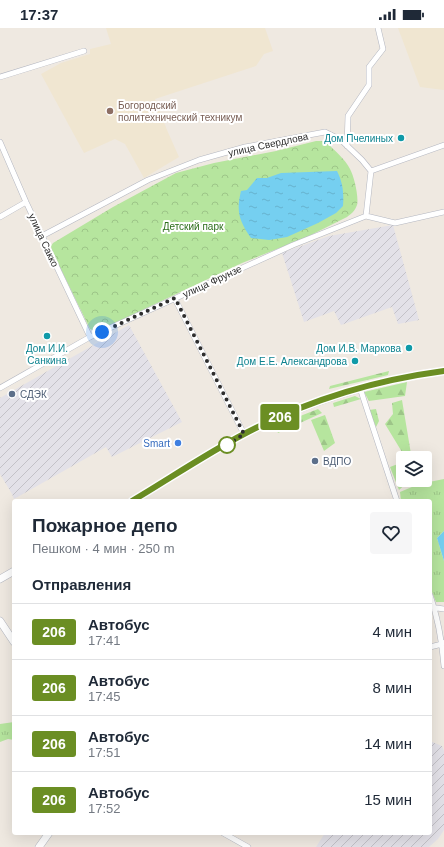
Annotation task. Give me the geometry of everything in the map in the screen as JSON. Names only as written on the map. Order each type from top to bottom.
[{"type":"main road","points":[[135,499],[244,434],[270,421],[360,388],[396,379],[444,371]]},
{"type":"main road","points":[[0,579],[12,572]]},
{"type":"main road","points":[[0,621],[12,639]]},
{"type":"main road","points":[[39,847],[48,835]]},
{"type":"street","points":[[347,146],[348,116],[369,85],[369,67],[383,49],[378,28]]},
{"type":"street","points":[[0,77],[84,51]]},
{"type":"street","name":"улица Свердлова","points":[[42,236],[140,184],[199,160],[245,147],[325,132],[341,140],[371,171]]},
{"type":"street","name":"улица Сакко","points":[[0,142],[26,202],[90,337]]},
{"type":"street","points":[[444,145],[371,171],[366,216],[395,223],[444,212]]},
{"type":"street","points":[[0,217],[26,202]]},
{"type":"street","name":"улица Фрунзе","points":[[0,388],[90,337],[293,245],[366,216]]},
{"type":"street","points":[[175,298],[244,434]]},
{"type":"street","points":[[360,388],[396,499]]},
{"type":"street","points":[[444,609],[432,608],[442,641],[444,666]]},
{"type":"street","points":[[432,646],[442,641]]},
{"type":"street","points":[[227,835],[248,847]]},
{"type":"shaded area","name":"Богородский политехнический техникум","points":[[106,28],[265,28],[273,51],[264,54],[256,66],[155,99],[179,157],[144,178],[125,144],[115,139],[84,153],[41,74],[61,63],[90,54],[90,49],[111,44]]},
{"type":"shaded area","points":[[398,28],[444,28],[444,90],[420,87]]},
{"type":"shaded area","points":[[393,225],[419,320],[398,324],[392,307],[341,325],[334,311],[304,322],[282,253],[329,236]]},
{"type":"shaded area","points":[[129,325],[182,422],[112,457],[106,447],[14,499],[0,474],[0,398]]},
{"type":"shaded area","points":[[432,742],[442,746],[444,751],[444,830],[438,839],[429,847],[316,847],[324,835],[432,835]]},
{"type":"green space","name":"Детский парк","points":[[316,141],[327,143],[343,158],[352,172],[356,187],[357,205],[350,215],[307,237],[242,263],[102,329],[95,331],[90,329],[52,251],[51,246],[53,243],[113,207],[176,173],[214,163],[276,151]]},
{"type":"green space","points":[[389,371],[388,375],[329,389],[330,386]]},
{"type":"green space","points":[[407,382],[405,396],[369,401],[364,392]]},
{"type":"green space","points":[[355,396],[361,399],[334,407],[333,403]]},
{"type":"green space","points":[[402,400],[410,451],[401,451],[385,424],[393,414],[392,403]]},
{"type":"green space","points":[[318,409],[322,413],[278,433],[275,426]]},
{"type":"green space","points":[[376,409],[379,421],[376,427],[369,410]]},
{"type":"green space","points":[[325,415],[335,443],[324,451],[311,420]]},
{"type":"green space","points":[[396,465],[396,482],[390,467]]},
{"type":"green space","points":[[444,479],[444,531],[437,538],[444,561],[444,602],[436,602],[432,592],[432,499],[401,499],[400,492],[412,487],[432,487],[432,481]]},
{"type":"green space","points":[[12,722],[12,740],[8,739],[0,742],[0,724]]},
{"type":"water","points":[[337,171],[342,184],[343,206],[336,213],[287,237],[269,240],[251,238],[241,221],[239,204],[241,191],[247,190],[257,178],[267,178],[281,173]]},
{"type":"water","points":[[444,531],[444,561],[437,538]]},
{"type":"bus line","name":"206","points":[[135,499],[244,434],[270,421],[360,388],[396,379],[444,371]]},
{"type":"place","name":"Богородский политехнический техникум","points":[[110,111]]},
{"type":"place","name":"Дом Пчелиных","points":[[401,138]]},
{"type":"place","name":"Дом И.И. Санкина","points":[[47,336]]},
{"type":"place","name":"Дом И.В. Маркова","points":[[409,348]]},
{"type":"place","name":"Дом Е.Е. Александрова","points":[[355,361]]},
{"type":"place","name":"СДЭК","points":[[12,394]]},
{"type":"place","name":"Smart","points":[[178,443]]},
{"type":"place","name":"ВДПО","points":[[315,461]]},
{"type":"route","points":[[102,332],[175,298],[244,434],[227,445]]}]
